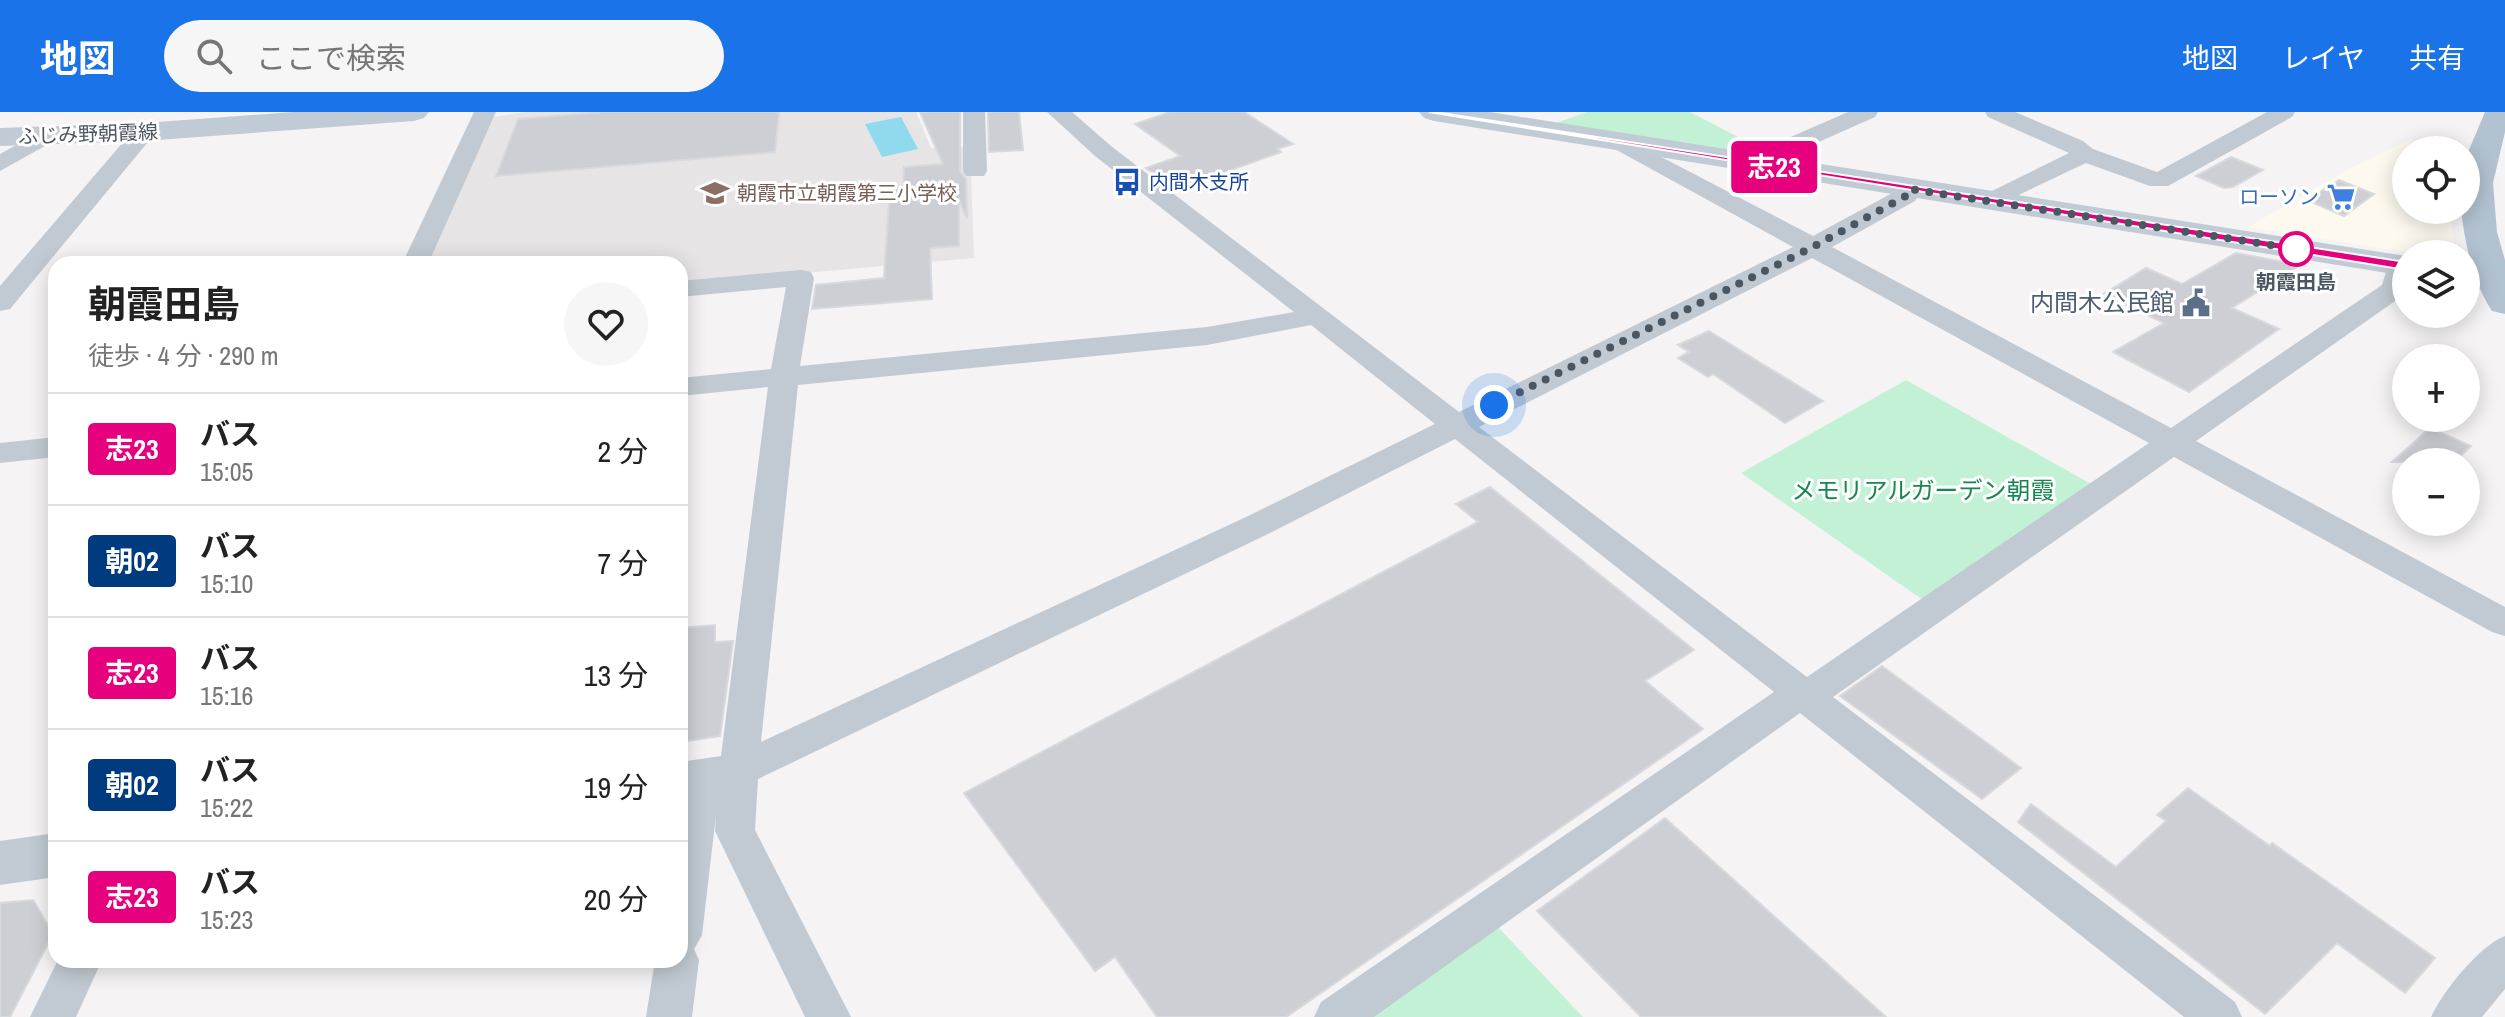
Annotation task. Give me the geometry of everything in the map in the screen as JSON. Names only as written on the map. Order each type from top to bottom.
[{"type":"main road","name":"ふじみ野朝霞線","points":[[0,137],[144,132],[414,112]]},
{"type":"main road","points":[[1434,112],[2392,263]]},
{"type":"main road","points":[[2493,286],[2476,205],[2492,162],[2500,112]]},
{"type":"street","points":[[419,256],[485,112]]},
{"type":"street","points":[[974,112],[975,171]]},
{"type":"street","points":[[1058,112],[1103,151],[1457,424],[1804,698],[2219,1017]]},
{"type":"street","points":[[1751,163],[1867,112]]},
{"type":"street","points":[[1996,112],[2075,146],[2085,154],[2159,181],[2284,112]]},
{"type":"street","points":[[0,303],[144,132]]},
{"type":"street","points":[[0,164],[44,137]]},
{"type":"street","points":[[1621,143],[2170,444],[2503,612]]},
{"type":"street","points":[[1991,201],[2085,154]]},
{"type":"street","points":[[707,775],[1256,526],[1811,248],[1906,196],[1910,189]]},
{"type":"street","points":[[688,288],[801,278],[688,888]]},
{"type":"street","points":[[1337,1017],[1789,701],[1804,698],[2392,290]]},
{"type":"street","points":[[688,386],[1207,336],[1317,316]]},
{"type":"street","points":[[0,453],[48,448]]},
{"type":"street","points":[[707,775],[828,1017]]},
{"type":"street","points":[[0,863],[48,856]]},
{"type":"street","points":[[2454,1017],[2505,956]]},
{"type":"street","points":[[53,1017],[76,968]]},
{"type":"street","points":[[669,1017],[676,968]]},
{"type":"shaded area","name":"朝霞市立朝霞第三小学校","points":[[525,112],[916,112],[931,148],[970,147],[974,258],[688,283],[688,256],[429,256],[494,117]]},
{"type":"shaded area","points":[[2392,148],[2392,224],[2451,224],[2454,240],[2392,240],[2392,250],[2248,227],[2347,170]]},
{"type":"green space","points":[[1587,112],[1690,112],[1765,151],[1756,155],[1556,123]]},
{"type":"green space","name":"メモリアルガーデン朝霞","points":[[1906,380],[2091,484],[1923,600],[1741,473]]},
{"type":"green space","points":[[1495,924],[1583,1017],[1364,1017]]},
{"type":"water","points":[[901,117],[918,149],[882,157],[865,124]]},
{"type":"building","points":[[604,112],[779,112],[775,152],[496,176],[518,119]]},
{"type":"building","points":[[920,112],[960,112],[960,171],[966,179],[967,218],[959,200],[959,246],[930,248],[932,299],[812,309],[816,285],[884,278],[890,188],[903,187],[904,167],[943,164]]},
{"type":"building","points":[[988,112],[1019,112],[1023,150],[989,152]]},
{"type":"building","points":[[1170,112],[1244,112],[1293,144],[1277,149],[1281,152],[1176,190],[1146,168],[1180,156],[1135,124]]},
{"type":"building","points":[[2231,157],[2263,170],[2233,187],[2224,188],[2196,176]]},
{"type":"building","name":"ローソン","points":[[2339,180],[2374,194],[2344,216],[2307,200]]},
{"type":"building","points":[[2236,253],[2300,265],[2232,308],[2279,329],[2189,392],[2113,352],[2164,323],[2104,294],[2146,268],[2182,284]]},
{"type":"building","points":[[1709,331],[1823,401],[1785,423],[1713,374],[1708,377],[1678,358],[1689,352],[1678,345]]},
{"type":"building","points":[[2426,432],[2439,432],[2471,446],[2469,448],[2408,448]]},
{"type":"building","points":[[1490,487],[1694,650],[1645,681],[1703,729],[1286,1017],[1157,1017],[1115,957],[1095,971],[964,793],[1478,522],[1456,504]]},
{"type":"building","points":[[715,625],[715,642],[733,641],[720,736],[688,741],[688,627]]},
{"type":"building","points":[[1882,666],[2021,768],[1982,799],[1840,696]]},
{"type":"building","points":[[2188,788],[2435,958],[2405,993],[2337,943],[2265,1014],[2018,822],[2031,804],[2116,867],[2166,821],[2157,815]]},
{"type":"building","points":[[1665,818],[1886,1017],[1641,1017],[1537,911]]},
{"type":"building","points":[[33,900],[48,926],[48,944],[10,1017],[0,1017],[0,903]]},
{"type":"bus line","name":"志23","points":[[1435,112],[2392,264]]},
{"type":"place","name":"内間木支所","points":[[1127,182]]},
{"type":"place","name":"朝霞市立朝霞第三小学校","points":[[715,193]]},
{"type":"place","name":"ローソン","points":[[2341,197]]},
{"type":"place","name":"朝霞田島","points":[[2296,249]]},
{"type":"place","name":"内間木公民館","points":[[2196,303]]},
{"type":"route","points":[[1494,405],[1811,248],[1906,196],[1910,189],[2310,251],[2296,249]]}]
